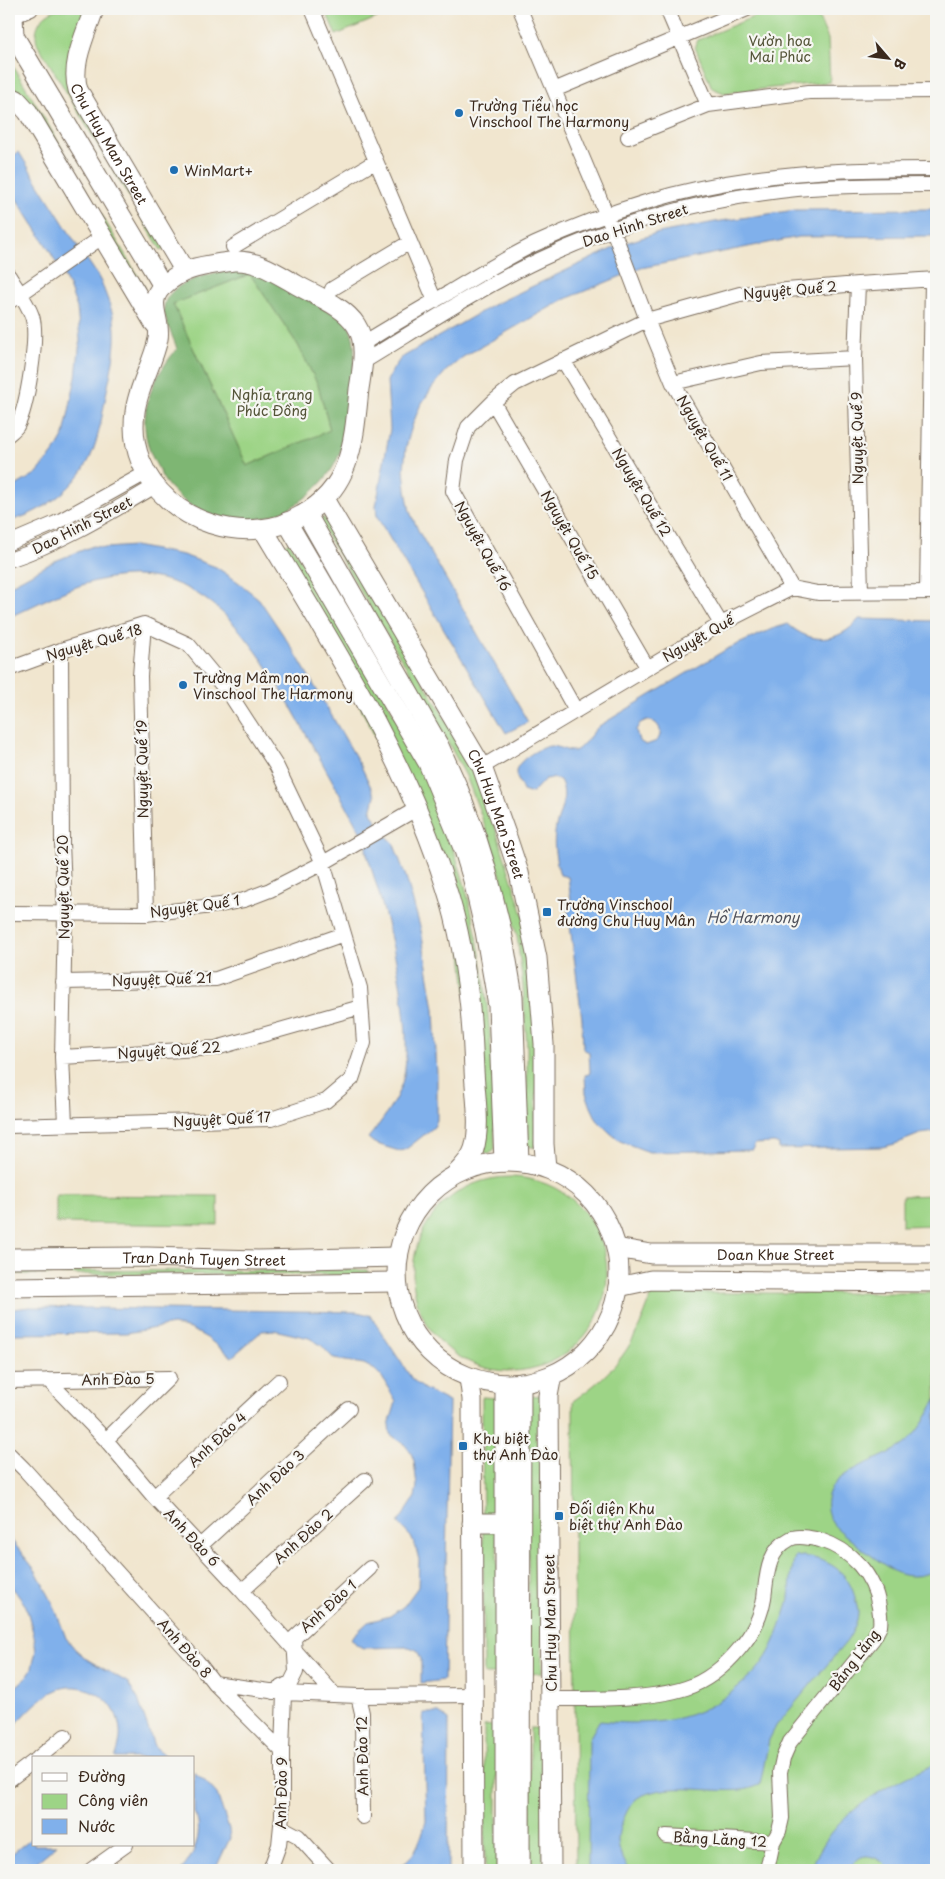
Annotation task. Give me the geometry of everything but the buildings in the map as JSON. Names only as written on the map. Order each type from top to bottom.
[{"type":"main road","name":"Chu Huy Man Street","points":[[94,9],[76,68],[75,79],[78,90],[184,270]]},
{"type":"main road","name":"Chu Huy Man Street","points":[[11,22],[163,286]]},
{"type":"main road","points":[[9,96],[28,112],[159,331]]},
{"type":"main road","points":[[234,261],[244,261],[262,266],[340,309],[357,326],[362,353],[352,447],[342,475],[324,499],[306,513],[287,522],[263,529],[235,530],[200,521],[172,504],[150,479],[136,448],[134,431],[135,412],[139,393],[155,351],[159,331],[155,317],[154,300],[163,286],[184,270],[234,261]]},
{"type":"main road","name":"Chu Huy Man Street","points":[[324,499],[482,767],[507,836],[519,873],[537,958],[544,1044],[544,1144],[546,1168]]},
{"type":"main road","name":"Chu Huy Man Street","points":[[306,513],[439,746],[458,788],[476,836],[502,932],[513,996],[511,1162]]},
{"type":"main road","points":[[287,522],[428,763],[464,850],[485,931],[498,1006],[511,1162]]},
{"type":"main road","points":[[263,529],[347,669],[394,756],[418,808],[446,886],[462,950],[473,1032],[476,1134],[474,1151],[456,1174]]},
{"type":"main road","points":[[492,1162],[511,1162],[546,1168],[570,1180],[591,1198],[611,1230],[619,1267],[618,1287],[610,1315],[596,1340],[584,1354],[552,1376],[529,1382],[513,1383],[487,1383],[469,1378],[438,1360],[424,1348],[405,1317],[399,1300],[396,1282],[398,1256],[406,1228],[426,1196],[456,1174],[492,1162]]},
{"type":"main road","name":"Doan Khue Street","points":[[616,1248],[651,1254],[936,1254]]},
{"type":"main road","name":"Tran Danh Tuyen Street","points":[[9,1258],[147,1257],[258,1260],[398,1256]]},
{"type":"main road","name":"Doan Khue Street","points":[[618,1287],[651,1280],[936,1282]]},
{"type":"main road","name":"Tran Danh Tuyen Street","points":[[9,1287],[396,1282]]},
{"type":"main road","name":"Chu Huy Man Street","points":[[551,1870],[548,1396],[552,1376]]},
{"type":"main road","points":[[469,1378],[472,1399],[474,1870]]},
{"type":"main road","name":"Chu Huy Man Street","points":[[513,1383],[506,1523],[513,1596]]},
{"type":"main road","name":"Chu Huy Man Street","points":[[513,1383],[513,1596],[520,1804],[520,1870]]},
{"type":"main road","points":[[472,1523],[506,1523]]},
{"type":"main road","points":[[505,1870],[505,1764],[513,1596],[549,1593]]},
{"type":"main road","points":[[473,1763],[505,1764]]},
{"type":"main road","points":[[520,1804],[551,1803]]},
{"type":"street","points":[[11,22],[31,9]]},
{"type":"street","points":[[312,9],[435,301]]},
{"type":"street","name":"Nguyệt Quế 11","points":[[520,9],[607,215],[673,382],[792,588]]},
{"type":"street","points":[[667,9],[708,105]]},
{"type":"street","points":[[554,90],[747,9]]},
{"type":"street","points":[[628,137],[708,105],[809,92],[936,91]]},
{"type":"street","points":[[233,247],[376,161]]},
{"type":"street","name":"Dao Hinh Street","points":[[362,353],[435,301],[521,251],[607,215],[688,191],[751,179],[841,170],[936,169]]},
{"type":"street","name":"Dao Hinh Street","points":[[362,353],[520,269],[561,250],[615,235],[694,206],[755,194],[845,186],[936,185]]},
{"type":"street","points":[[14,298],[102,237]]},
{"type":"street","points":[[332,289],[410,242]]},
{"type":"street","points":[[9,276],[14,298],[31,315],[35,331],[34,350],[22,413],[16,427],[9,434]]},
{"type":"street","points":[[792,588],[818,593],[931,592],[934,279]]},
{"type":"street","name":"Nguyệt Quế 2","points":[[647,320],[740,294],[934,279]]},
{"type":"street","name":"Nguyệt Quế 9","points":[[858,284],[855,358],[861,592]]},
{"type":"street","name":"Nguyệt Quế 16","points":[[576,711],[453,491],[457,460],[468,427],[493,402],[515,384],[647,320]]},
{"type":"street","points":[[673,382],[761,363],[855,358]]},
{"type":"street","name":"Nguyệt Quế 12","points":[[563,360],[721,624]]},
{"type":"street","name":"Nguyệt Quế 15","points":[[493,402],[647,667]]},
{"type":"street","name":"Dao Hinh Street","points":[[9,543],[150,479]]},
{"type":"street","name":"Dao Hinh Street","points":[[9,560],[32,552],[98,519],[150,479]]},
{"type":"street","points":[[28,536],[32,552]]},
{"type":"street","name":"Nguyệt Quế","points":[[482,767],[721,624],[792,588]]},
{"type":"street","name":"Nguyệt Quế 18","points":[[9,670],[61,650],[144,624],[188,644],[231,696],[277,767],[323,863]]},
{"type":"street","name":"Nguyệt Quế 19","points":[[144,624],[140,676],[146,914]]},
{"type":"street","name":"Nguyệt Quế 20","points":[[61,650],[61,825],[65,914],[62,1057],[65,1124]]},
{"type":"street","name":"Nguyệt Quế 1","points":[[9,913],[146,914],[220,905],[244,900],[270,890],[323,863],[418,808]]},
{"type":"street","name":"Nguyệt Quế 17","points":[[9,1126],[271,1119],[326,1101],[352,1079],[364,1043],[360,988],[323,863]]},
{"type":"street","name":"Nguyệt Quế 21","points":[[63,982],[216,979],[344,934]]},
{"type":"street","name":"Nguyệt Quế 22","points":[[62,1057],[216,1048],[361,1007]]},
{"type":"street","name":"Anh Đào 5","points":[[9,1381],[169,1378],[106,1440]]},
{"type":"street","name":"Anh Đào 6","points":[[48,1380],[106,1440],[154,1497],[242,1591],[334,1694]]},
{"type":"street","name":"Anh Đào 4","points":[[154,1497],[279,1381]]},
{"type":"street","name":"Anh Đào 3","points":[[200,1546],[349,1409]]},
{"type":"street","name":"Anh Đào 8","points":[[9,1454],[184,1646],[214,1683],[278,1693],[358,1696],[474,1695]]},
{"type":"street","name":"Anh Đào 2","points":[[242,1591],[364,1480]]},
{"type":"street","name":"Bằng Lăng","points":[[551,1699],[656,1695],[687,1688],[712,1676],[733,1657],[749,1638],[759,1619],[769,1562],[777,1548],[792,1538],[809,1537],[826,1542],[854,1560],[864,1569],[878,1598],[880,1626],[873,1639],[790,1742],[783,1758],[780,1772],[782,1818],[779,1831],[773,1842],[767,1870]]},
{"type":"street","name":"Anh Đào 1","points":[[293,1648],[294,1638],[370,1568]]},
{"type":"street","points":[[282,1751],[278,1693],[291,1682],[296,1672],[293,1648]]},
{"type":"street","name":"Anh Đào 9","points":[[214,1683],[282,1751],[281,1827],[279,1846],[270,1870]]},
{"type":"street","name":"Anh Đào 12","points":[[358,1696],[362,1712],[363,1817]]},
{"type":"street","points":[[40,1756],[65,1736]]},
{"type":"street","points":[[9,1780],[32,1763]]},
{"type":"street","points":[[281,1827],[298,1836],[329,1870]]},
{"type":"street","name":"Bằng Lăng 12","points":[[666,1836],[773,1842]]},
{"type":"street","points":[[91,1870],[125,1846]]},
{"type":"green space","points":[[57,9],[81,9],[84,13],[72,59],[166,247],[161,250],[37,43],[36,31],[40,22],[47,14]]},
{"type":"green space","points":[[325,9],[398,9],[336,35]]},
{"type":"green space","name":"Vườn hoa Mai Phúc","points":[[772,9],[815,9],[828,39],[830,82],[724,93],[712,88],[695,47],[698,40]]},
{"type":"green space","points":[[9,59],[145,288],[140,292],[9,88]]},
{"type":"green space","points":[[240,268],[248,268],[344,319],[350,328],[354,348],[353,371],[344,436],[339,455],[332,469],[310,494],[298,503],[281,512],[246,520],[210,515],[179,497],[165,481],[154,461],[149,450],[145,431],[148,399],[155,381],[177,349],[164,312],[167,298],[173,290],[195,279]],"holes":[[[250,274],[298,345],[318,385],[330,430],[247,466],[173,304]]]},
{"type":"green space","name":"Nghĩa trang Phúc Đồng","points":[[250,274],[298,345],[318,385],[330,430],[247,466],[173,304]]},
{"type":"green space","points":[[324,517],[477,771],[524,918],[538,1047],[535,1147],[530,1147],[527,1143],[527,1048],[517,936],[498,866],[481,815],[466,776],[419,688],[320,524],[321,519]]},
{"type":"green space","points":[[289,542],[365,664],[401,727],[438,808],[457,859],[475,928],[488,1010],[494,1095],[495,1150],[489,1154],[482,1150],[457,904],[282,547]]},
{"type":"green space","points":[[510,1177],[529,1179],[556,1189],[571,1199],[585,1213],[599,1237],[605,1255],[607,1274],[605,1293],[595,1320],[585,1335],[571,1349],[547,1363],[529,1369],[510,1371],[491,1369],[464,1359],[449,1349],[435,1335],[421,1311],[415,1293],[413,1274],[415,1255],[425,1228],[435,1213],[449,1199],[473,1185],[491,1179]]},
{"type":"green space","points":[[56,1195],[218,1196],[218,1225],[56,1223]]},
{"type":"green space","points":[[936,1195],[936,1225],[902,1226],[902,1196]]},
{"type":"green space","points":[[367,1270],[369,1273],[367,1275],[15,1274],[17,1271]]},
{"type":"green space","points":[[659,1293],[936,1293],[936,1870],[576,1870],[573,1401],[613,1368],[638,1330],[651,1296]]},
{"type":"green space","points":[[541,1395],[542,1673],[529,1674],[527,1397]]},
{"type":"green space","points":[[482,1397],[496,1398],[498,1674],[484,1674]]},
{"type":"green space","points":[[497,1725],[497,1870],[485,1870],[484,1726]]},
{"type":"green space","points":[[530,1728],[543,1728],[543,1870],[531,1870]]},
{"type":"water","points":[[19,152],[101,282],[113,316],[115,348],[98,435],[84,469],[76,480],[45,506],[9,521],[9,490],[37,473],[55,451],[64,435],[76,377],[80,340],[77,308],[69,286],[48,248],[9,187],[9,158]]},
{"type":"water","points":[[936,209],[936,236],[799,237],[641,268],[563,300],[482,346],[463,357],[446,371],[432,388],[420,406],[406,447],[404,469],[410,512],[419,532],[528,722],[506,733],[377,517],[376,506],[390,429],[387,381],[401,358],[493,305],[622,244],[654,234],[715,222],[795,210]]},
{"type":"water","points":[[93,546],[106,548],[134,546],[183,555],[216,567],[259,599],[294,651],[361,766],[375,796],[371,812],[384,834],[393,842],[406,877],[421,930],[434,1009],[437,1120],[434,1127],[405,1150],[399,1151],[386,1147],[374,1143],[368,1138],[388,1112],[402,1083],[405,1071],[406,1034],[397,964],[380,896],[366,851],[367,844],[289,704],[251,645],[229,619],[204,598],[175,583],[142,576],[91,582],[55,595],[9,617],[9,586],[55,561]]},
{"type":"water","name":"Hồ Harmony","points":[[859,619],[936,621],[936,1132],[920,1134],[882,1147],[779,1149],[779,1145],[774,1143],[755,1144],[752,1150],[649,1152],[620,1141],[597,1120],[586,1093],[585,1075],[590,1072],[589,1052],[583,1049],[582,1019],[567,902],[571,900],[568,877],[560,875],[554,838],[562,806],[563,787],[560,780],[554,778],[545,779],[533,792],[523,791],[517,777],[517,768],[524,759],[536,751],[547,747],[554,746],[571,751],[577,750],[599,726],[727,649],[772,629],[788,624],[806,635],[815,638],[825,638],[834,637],[851,627]],"holes":[[[647,720],[655,722],[660,734],[657,741],[646,745],[639,741],[636,730],[640,723]]]},
{"type":"water","points":[[29,1307],[357,1312],[370,1315],[412,1379],[424,1389],[449,1402],[444,1680],[421,1683],[421,1659],[417,1650],[409,1647],[363,1648],[357,1645],[351,1638],[368,1622],[390,1616],[404,1606],[418,1587],[419,1560],[416,1548],[411,1537],[398,1523],[415,1497],[417,1486],[414,1461],[405,1445],[390,1434],[389,1425],[396,1402],[382,1377],[375,1370],[364,1364],[334,1359],[321,1345],[309,1338],[274,1330],[262,1331],[232,1357],[207,1338],[191,1329],[173,1325],[126,1333],[9,1334],[9,1313],[14,1309]]},
{"type":"water","points":[[936,1399],[936,1569],[919,1576],[910,1576],[895,1572],[837,1528],[829,1517],[827,1499],[833,1486],[840,1478],[906,1443],[923,1422]]},
{"type":"water","points":[[9,1537],[36,1571],[53,1603],[66,1638],[88,1660],[127,1682],[138,1699],[154,1746],[166,1756],[116,1756],[120,1734],[115,1711],[95,1692],[77,1687],[68,1687],[51,1692],[32,1707],[9,1731],[9,1693],[27,1677],[32,1668],[36,1651],[26,1606],[9,1583]]},
{"type":"water","points":[[803,1556],[830,1564],[844,1575],[853,1591],[858,1616],[847,1641],[776,1726],[769,1740],[760,1785],[748,1789],[729,1791],[665,1790],[641,1796],[632,1803],[628,1810],[620,1827],[618,1840],[620,1852],[630,1870],[588,1870],[589,1739],[599,1721],[656,1722],[690,1715],[707,1708],[723,1698],[752,1675],[767,1657],[773,1645],[787,1606],[795,1557]]},
{"type":"water","points":[[423,1713],[439,1713],[449,1720],[448,1870],[389,1870],[387,1868],[403,1864],[415,1851],[426,1821]]},
{"type":"water","points":[[936,1764],[936,1870],[885,1870],[885,1864],[870,1856],[865,1856],[857,1860],[850,1870],[811,1870],[831,1833],[845,1818],[879,1792]]},
{"type":"water","points":[[195,1773],[217,1794],[229,1829],[230,1838],[215,1870],[181,1870],[190,1858],[197,1843],[197,1820],[195,1815]]},
{"type":"water","points":[[32,1838],[32,1846],[56,1846],[27,1870],[9,1870],[9,1856]]},
{"type":"place","name":"Trường Tiểu học Vinschool The Harmony","points":[[459,113]]},
{"type":"place","name":"WinMart+","points":[[174,170]]},
{"type":"place","name":"Trường Mầm non Vinschool The Harmony","points":[[183,685]]},
{"type":"place","name":"Trường Vinschool đường Chu Huy Mân","points":[[547,912]]},
{"type":"place","name":"Khu biệt thự Anh Đào","points":[[463,1446]]},
{"type":"place","name":"Đối diện Khu biệt thự Anh Đào","points":[[559,1516]]}]
